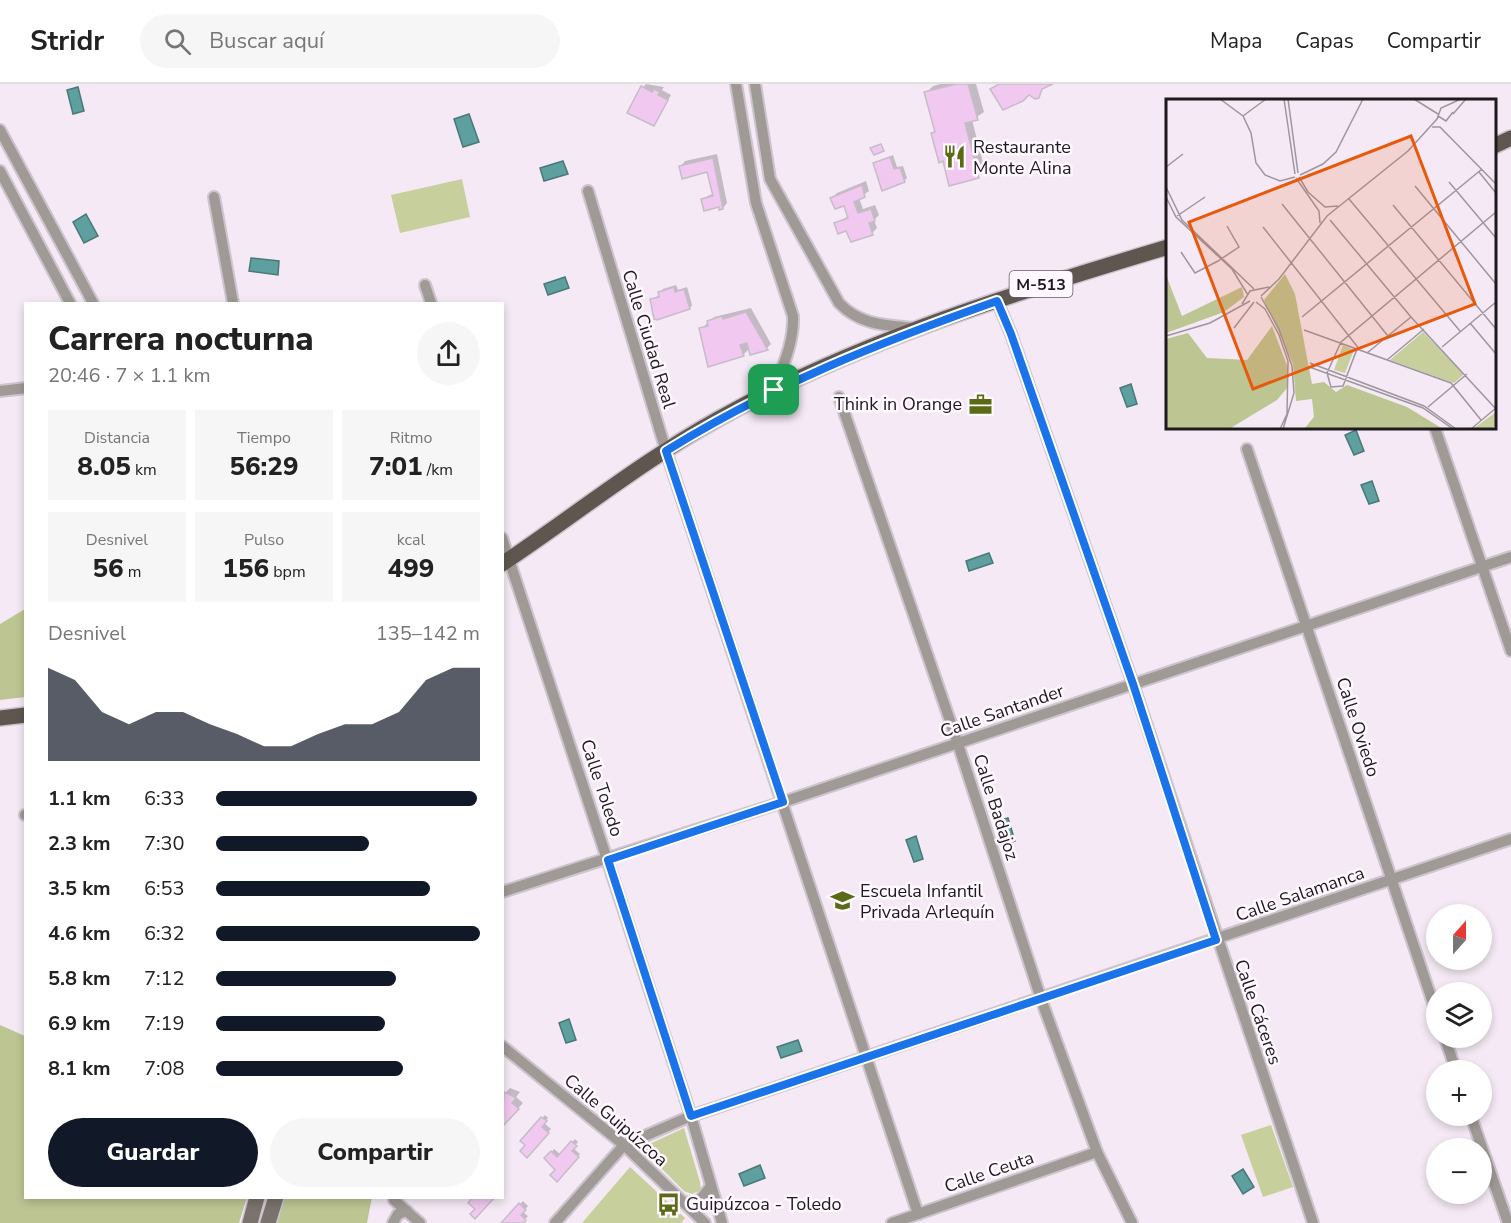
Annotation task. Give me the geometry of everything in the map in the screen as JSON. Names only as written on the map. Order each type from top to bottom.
[{"type":"main road","points":[[1496,145],[1511,138]]},
{"type":"main road","name":"M-513","points":[[506,561],[666,451],[718,419],[774,390],[827,365],[917,328],[1166,247]]},
{"type":"main road","points":[[0,718],[24,716]]},
{"type":"street","points":[[735,84],[756,203],[793,316],[794,331],[790,350],[774,390]]},
{"type":"street","points":[[755,84],[770,179],[839,303],[849,314],[874,324],[917,328]]},
{"type":"street","points":[[0,130],[92,302]]},
{"type":"street","points":[[0,171],[69,302]]},
{"type":"street","name":"Calle Ciudad Real","points":[[588,191],[666,451],[918,1214]]},
{"type":"street","points":[[214,197],[233,302]]},
{"type":"street","points":[[425,285],[431,302]]},
{"type":"street","name":"Calle Cáceres","points":[[997,301],[1011,334],[1133,684],[1216,940],[1314,1223]]},
{"type":"street","points":[[0,391],[24,388]]},
{"type":"street","name":"Calle Badajoz","points":[[839,397],[958,744],[1041,999],[1097,1152],[1132,1223]]},
{"type":"street","points":[[1436,429],[1511,651]]},
{"type":"street","name":"Calle Oviedo","points":[[1247,449],[1426,983]]},
{"type":"street","name":"Calle Santander","points":[[504,891],[608,860],[958,744],[1511,557]]},
{"type":"street","name":"Calle Toledo","points":[[506,561],[608,860],[691,1116],[722,1223]]},
{"type":"street","name":"Calle Salamanca","points":[[624,1145],[691,1116],[1511,839]]},
{"type":"street","name":"Calle Guipúzcoa","points":[[504,1048],[624,1145],[705,1223]]},
{"type":"street","points":[[1474,1126],[1508,1223]]},
{"type":"street","points":[[555,1223],[624,1145]]},
{"type":"street","name":"Calle Ceuta","points":[[892,1223],[1097,1152]]},
{"type":"street","points":[[684,1203],[699,1201],[711,1186]]},
{"type":"street","points":[[250,1223],[256,1199]]},
{"type":"street","points":[[268,1223],[275,1199]]},
{"type":"street","points":[[394,1200],[420,1223]]},
{"type":"street","points":[[393,1223],[398,1214],[407,1211]]},
{"type":"shaded area","points":[[78,87],[84,111],[73,114],[67,90]]},
{"type":"shaded area","points":[[469,114],[479,142],[463,147],[454,119]]},
{"type":"shaded area","points":[[563,161],[568,174],[544,181],[540,168]]},
{"type":"shaded area","points":[[462,179],[470,217],[400,233],[391,195]]},
{"type":"shaded area","points":[[86,214],[98,236],[84,243],[73,222]]},
{"type":"shaded area","points":[[251,258],[279,261],[278,275],[249,271]]},
{"type":"shaded area","points":[[565,277],[569,288],[548,295],[544,284]]},
{"type":"shaded area","points":[[1131,384],[1137,404],[1127,407],[1120,388]]},
{"type":"shaded area","points":[[1356,430],[1364,451],[1354,455],[1345,435]]},
{"type":"shaded area","points":[[1372,481],[1379,501],[1369,504],[1361,485]]},
{"type":"shaded area","points":[[989,553],[993,563],[969,571],[966,561]]},
{"type":"shaded area","points":[[24,610],[24,697],[0,700],[0,624]]},
{"type":"shaded area","points":[[1008,818],[1015,841],[1006,844],[998,821]]},
{"type":"shaded area","points":[[916,836],[923,859],[914,862],[906,840]]},
{"type":"shaded area","points":[[569,1019],[576,1040],[566,1043],[559,1023]]},
{"type":"shaded area","points":[[0,1025],[24,1036],[24,1199],[246,1199],[239,1223],[0,1223]]},
{"type":"shaded area","points":[[798,1040],[802,1051],[781,1058],[777,1047]]},
{"type":"shaded area","points":[[1271,1125],[1293,1187],[1263,1197],[1241,1135]]},
{"type":"shaded area","points":[[684,1128],[701,1190],[692,1194],[684,1191],[641,1148]]},
{"type":"shaded area","points":[[760,1165],[765,1178],[744,1186],[739,1174]]},
{"type":"shaded area","points":[[630,1167],[685,1218],[681,1223],[582,1223]]},
{"type":"shaded area","points":[[1243,1169],[1254,1187],[1243,1194],[1232,1176]]},
{"type":"shaded area","points":[[283,1199],[372,1199],[367,1223],[275,1223]]},
{"type":"building","points":[[956,84],[968,84],[978,120],[965,123],[979,178],[949,186],[943,161],[939,163],[931,133],[935,132],[924,92]]},
{"type":"building","points":[[999,84],[1053,84],[1042,89],[1039,98],[1035,99],[1029,95],[1023,101],[1003,110],[990,89]]},
{"type":"building","points":[[641,86],[652,92],[654,89],[660,92],[658,95],[668,100],[654,126],[627,113]]},
{"type":"building","points":[[881,144],[884,151],[874,155],[870,148]]},
{"type":"building","points":[[890,157],[894,169],[900,168],[905,182],[882,191],[873,163]]},
{"type":"building","points":[[713,158],[723,209],[719,210],[719,207],[704,211],[701,199],[713,196],[707,172],[682,179],[679,166]]},
{"type":"building","points":[[862,185],[865,197],[854,202],[858,213],[871,209],[875,221],[869,223],[873,235],[851,242],[846,231],[838,234],[834,223],[848,218],[844,206],[835,209],[830,198]]},
{"type":"building","points":[[674,287],[675,292],[684,289],[690,309],[654,319],[650,299],[659,297],[658,292]]},
{"type":"building","points":[[746,312],[768,350],[750,355],[747,343],[740,345],[744,356],[708,367],[699,328],[708,326],[707,321]]},
{"type":"building","points":[[504,1092],[516,1098],[512,1103],[519,1109],[504,1125]]},
{"type":"building","points":[[541,1117],[547,1121],[542,1127],[549,1133],[527,1158],[520,1151],[525,1145],[520,1141]]},
{"type":"building","points":[[571,1141],[577,1146],[572,1151],[579,1157],[557,1182],[550,1175],[555,1170],[544,1158],[551,1151],[557,1157]]},
{"type":"building","points":[[471,1199],[493,1199],[475,1219],[470,1214],[475,1209],[468,1203]]},
{"type":"building","points":[[519,1203],[526,1210],[521,1215],[526,1220],[524,1223],[501,1223]]},
{"type":"place","name":"Restaurante Monte Alina","points":[[955,157]]},
{"type":"place","name":"Think in Orange","points":[[980,404]]},
{"type":"place","name":"Escuela Infantil Privada Arlequín","points":[[842,901]]},
{"type":"place","name":"Guipúzcoa - Toledo","points":[[668,1204]]},
{"type":"route","points":[[997,301],[1011,334],[1133,684],[1216,940],[691,1116],[608,860],[783,802],[666,451],[718,419],[774,390],[827,365],[917,328],[997,301]]}]
